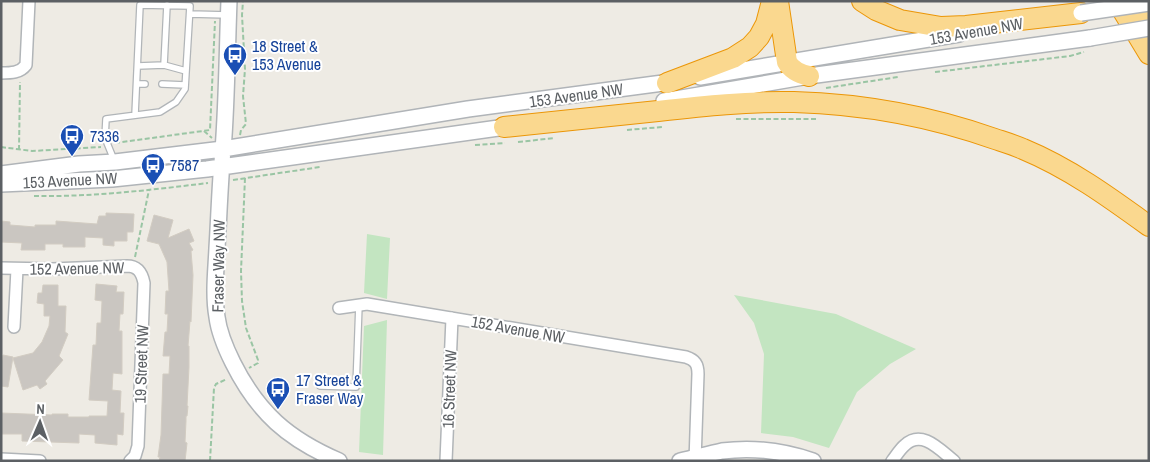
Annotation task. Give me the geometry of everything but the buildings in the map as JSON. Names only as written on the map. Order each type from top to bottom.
[{"type":"highway","points":[[667,83],[733,58],[750,47],[759,37],[766,24],[772,1]]},
{"type":"highway","points":[[778,1],[787,62],[794,70],[816,82]]},
{"type":"highway","points":[[862,1],[876,10],[900,20],[941,26],[966,26],[1081,13]]},
{"type":"highway","points":[[1117,1],[1149,54]]},
{"type":"highway","points":[[1141,1],[1149,16]]},
{"type":"highway","points":[[506,135],[708,106],[765,102],[862,107],[937,121],[971,130],[1023,149],[1072,173],[1149,226]]},
{"type":"main road","name":"153 Avenue NW","points":[[1,174],[79,164],[115,162],[218,144],[667,83],[1149,3]]},
{"type":"main road","name":"Fraser Way NW","points":[[229,8],[218,144],[222,167],[215,295],[217,317],[222,336],[238,373],[255,401],[296,439],[323,458],[339,461]]},
{"type":"main road","name":"153 Avenue NW","points":[[1,184],[112,179],[506,135],[661,102],[1088,45],[1149,28]]},
{"type":"main road","points":[[680,461],[722,452],[752,450],[774,451],[813,461]]},
{"type":"street","points":[[1,73],[12,73],[23,69],[26,65],[29,1]]},
{"type":"street","name":"152 Avenue NW","points":[[1,268],[134,267]]},
{"type":"street","name":"19 Street NW","points":[[130,461],[138,446],[144,282],[142,275],[134,267]]},
{"type":"street","name":"152 Avenue NW","points":[[14,327],[17,269]]},
{"type":"street","name":"152 Avenue NW","points":[[339,308],[367,304],[692,359],[698,367],[696,459]]},
{"type":"street","name":"16 Street NW","points":[[446,461],[452,318]]},
{"type":"street","points":[[892,461],[905,445],[913,440],[920,439],[926,440],[954,461]]},
{"type":"street","points":[[1,459],[40,461]]},
{"type":"lane","points":[[115,162],[105,138],[106,119],[160,112],[176,102],[185,89],[190,6],[140,4],[135,115]]},
{"type":"lane","points":[[164,65],[167,5]]},
{"type":"lane","points":[[190,14],[229,8]]},
{"type":"lane","points":[[138,66],[164,65],[186,70]]},
{"type":"lane","points":[[137,84],[146,84]]},
{"type":"lane","points":[[162,84],[185,85]]},
{"type":"lane","points":[[320,386],[356,387],[359,304]]},
{"type":"path","points":[[241,130],[246,124],[243,96],[245,69],[243,1]]},
{"type":"path","points":[[117,142],[210,130],[214,24]]},
{"type":"path","points":[[930,73],[1070,56],[1088,45]]},
{"type":"path","points":[[816,82],[905,76]]},
{"type":"path","points":[[19,150],[20,87]]},
{"type":"path","points":[[734,120],[819,119]]},
{"type":"path","points":[[620,130],[665,126]]},
{"type":"path","points":[[204,131],[218,144]]},
{"type":"path","points":[[470,145],[506,135]]},
{"type":"path","points":[[518,142],[556,138]]},
{"type":"path","points":[[1,147],[32,151],[101,148]]},
{"type":"path","points":[[235,180],[323,166]]},
{"type":"path","points":[[245,178],[241,271],[242,301],[246,328],[258,360],[258,363],[246,369]]},
{"type":"path","points":[[28,196],[80,195],[204,183]]},
{"type":"path","points":[[134,267],[149,189]]},
{"type":"path","points":[[210,461],[214,388],[216,384],[230,378]]},
{"type":"green space","points":[[367,234],[390,238],[387,299],[364,293]]},
{"type":"green space","points":[[734,295],[836,314],[916,349],[890,364],[857,392],[829,448],[793,437],[761,433],[764,354],[754,323]]},
{"type":"green space","points":[[387,320],[383,455],[359,452],[364,326]]},
{"type":"place","name":"18 Street & 153 Avenue","points":[[235,76]]},
{"type":"place","name":"7336","points":[[72,157]]},
{"type":"place","name":"7587","points":[[153,186]]},
{"type":"place","name":"17 Street & Fraser Way","points":[[278,410]]}]
